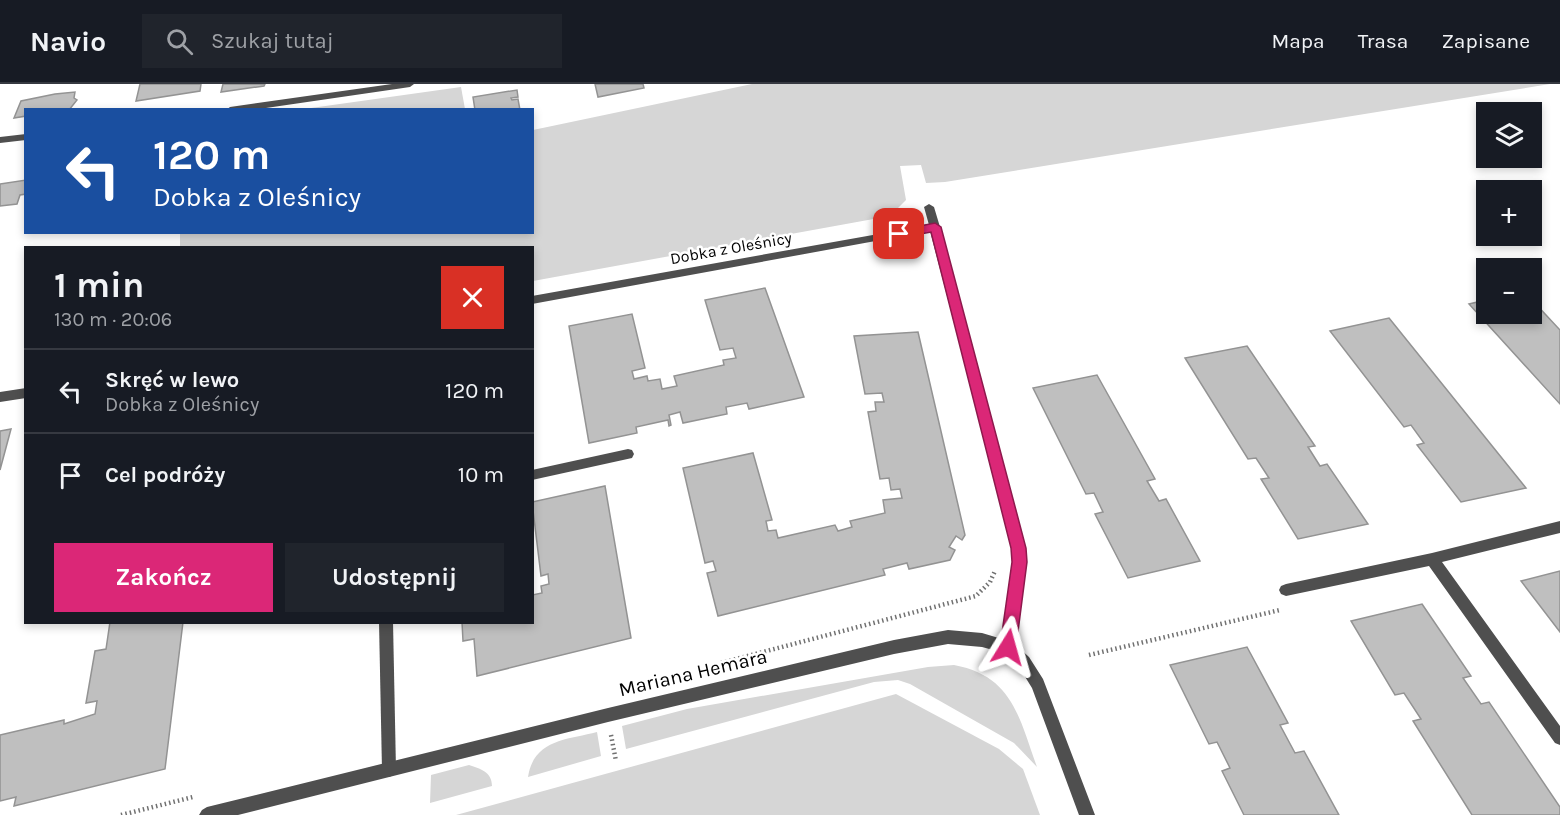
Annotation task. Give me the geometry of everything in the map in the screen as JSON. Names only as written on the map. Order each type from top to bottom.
[{"type":"street","points":[[244,108],[410,84]]},
{"type":"street","points":[[0,140],[24,137]]},
{"type":"street","points":[[929,207],[1018,548],[1020,562],[1008,647],[1024,663],[1038,684],[1087,815]]},
{"type":"street","name":"Dobka z Oleśnicy","points":[[534,300],[935,227]]},
{"type":"street","points":[[0,397],[24,393]]},
{"type":"street","points":[[534,475],[628,454]]},
{"type":"street","points":[[1286,590],[1432,559],[1560,527]]},
{"type":"street","points":[[1432,559],[1560,738]]},
{"type":"street","points":[[386,624],[389,770]]},
{"type":"street","name":"Mariana Hemara","points":[[207,815],[894,647],[948,637],[982,640],[1008,647]]},
{"type":"path","points":[[1089,655],[1284,610]]},
{"type":"path","points":[[610,728],[616,761]]},
{"type":"shaded area","points":[[752,84],[1550,84],[945,182],[926,183],[921,165],[900,166],[906,200],[890,216],[534,281],[534,246],[180,246],[180,234],[534,234],[534,130]]},
{"type":"shaded area","points":[[461,87],[465,108],[311,108]]},
{"type":"shaded area","points":[[954,665],[974,671],[1001,689],[1018,716],[1037,767],[1014,743],[910,684],[898,680],[874,682],[626,749],[622,726],[687,709],[928,667]]},
{"type":"shaded area","points":[[896,694],[999,749],[1023,769],[1040,815],[456,815]]},
{"type":"shaded area","points":[[597,732],[601,756],[528,777],[531,764],[545,748],[554,743]]},
{"type":"shaded area","points":[[469,765],[488,774],[492,786],[430,803],[431,775]]},
{"type":"building","points":[[140,84],[201,84],[200,91],[136,101]]},
{"type":"building","points":[[223,84],[265,84],[221,92]]},
{"type":"building","points":[[595,84],[643,84],[644,88],[598,97]]},
{"type":"building","points":[[517,90],[518,97],[511,98],[512,100],[518,99],[520,108],[475,108],[473,97]]},
{"type":"building","points":[[75,92],[74,98],[77,100],[71,108],[24,108],[24,116],[14,118],[21,101]]},
{"type":"building","points":[[24,180],[24,194],[20,195],[17,204],[0,206],[0,184]]},
{"type":"building","points":[[765,288],[804,397],[749,409],[747,403],[726,407],[727,414],[683,423],[680,412],[669,415],[671,425],[669,426],[668,420],[636,427],[637,433],[589,443],[569,326],[632,314],[645,368],[632,371],[634,379],[647,376],[648,381],[660,379],[662,389],[677,386],[674,376],[724,365],[723,360],[736,358],[733,348],[720,350],[705,300]]},
{"type":"building","points":[[1476,302],[1476,312],[1469,304]]},
{"type":"building","points":[[1542,311],[1560,330],[1560,404],[1487,324],[1542,324]]},
{"type":"building","points":[[1389,318],[1526,488],[1461,502],[1417,445],[1424,443],[1411,425],[1404,427],[1330,331]]},
{"type":"building","points":[[918,332],[965,535],[962,540],[956,536],[949,547],[955,550],[950,560],[909,569],[907,563],[883,569],[885,575],[718,616],[707,573],[716,571],[713,561],[705,563],[683,468],[753,453],[772,520],[766,521],[768,531],[776,530],[778,538],[835,525],[838,531],[852,527],[850,521],[885,513],[883,500],[902,498],[900,489],[891,490],[889,478],[880,479],[868,412],[876,411],[875,402],[884,402],[882,393],[865,394],[854,336]]},
{"type":"building","points":[[1247,346],[1315,446],[1308,447],[1320,466],[1327,464],[1368,524],[1298,539],[1261,479],[1269,478],[1256,458],[1248,459],[1185,358]]},
{"type":"building","points":[[1097,375],[1155,479],[1147,481],[1159,501],[1166,499],[1200,561],[1128,578],[1095,514],[1103,512],[1094,493],[1086,494],[1033,388]]},
{"type":"building","points":[[11,429],[0,470],[0,431]]},
{"type":"building","points":[[605,486],[631,638],[477,676],[474,639],[463,641],[462,624],[534,624],[534,595],[542,593],[541,586],[549,584],[548,574],[541,576],[534,502]]},
{"type":"building","points":[[1560,571],[1560,632],[1521,581]]},
{"type":"building","points":[[1422,604],[1471,676],[1463,678],[1481,704],[1489,702],[1560,807],[1560,815],[1472,815],[1413,721],[1421,719],[1404,693],[1395,695],[1351,621]]},
{"type":"building","points":[[110,624],[183,624],[165,769],[14,806],[16,797],[0,801],[0,735],[64,720],[64,724],[95,714],[97,701],[86,703],[95,651],[106,649]]},
{"type":"building","points":[[1247,647],[1288,723],[1280,725],[1295,753],[1304,751],[1339,815],[1244,815],[1222,771],[1230,768],[1217,742],[1209,744],[1170,665]]},
{"type":"route","points":[[899,234],[935,227],[1018,548],[1020,562],[1008,647]]}]
